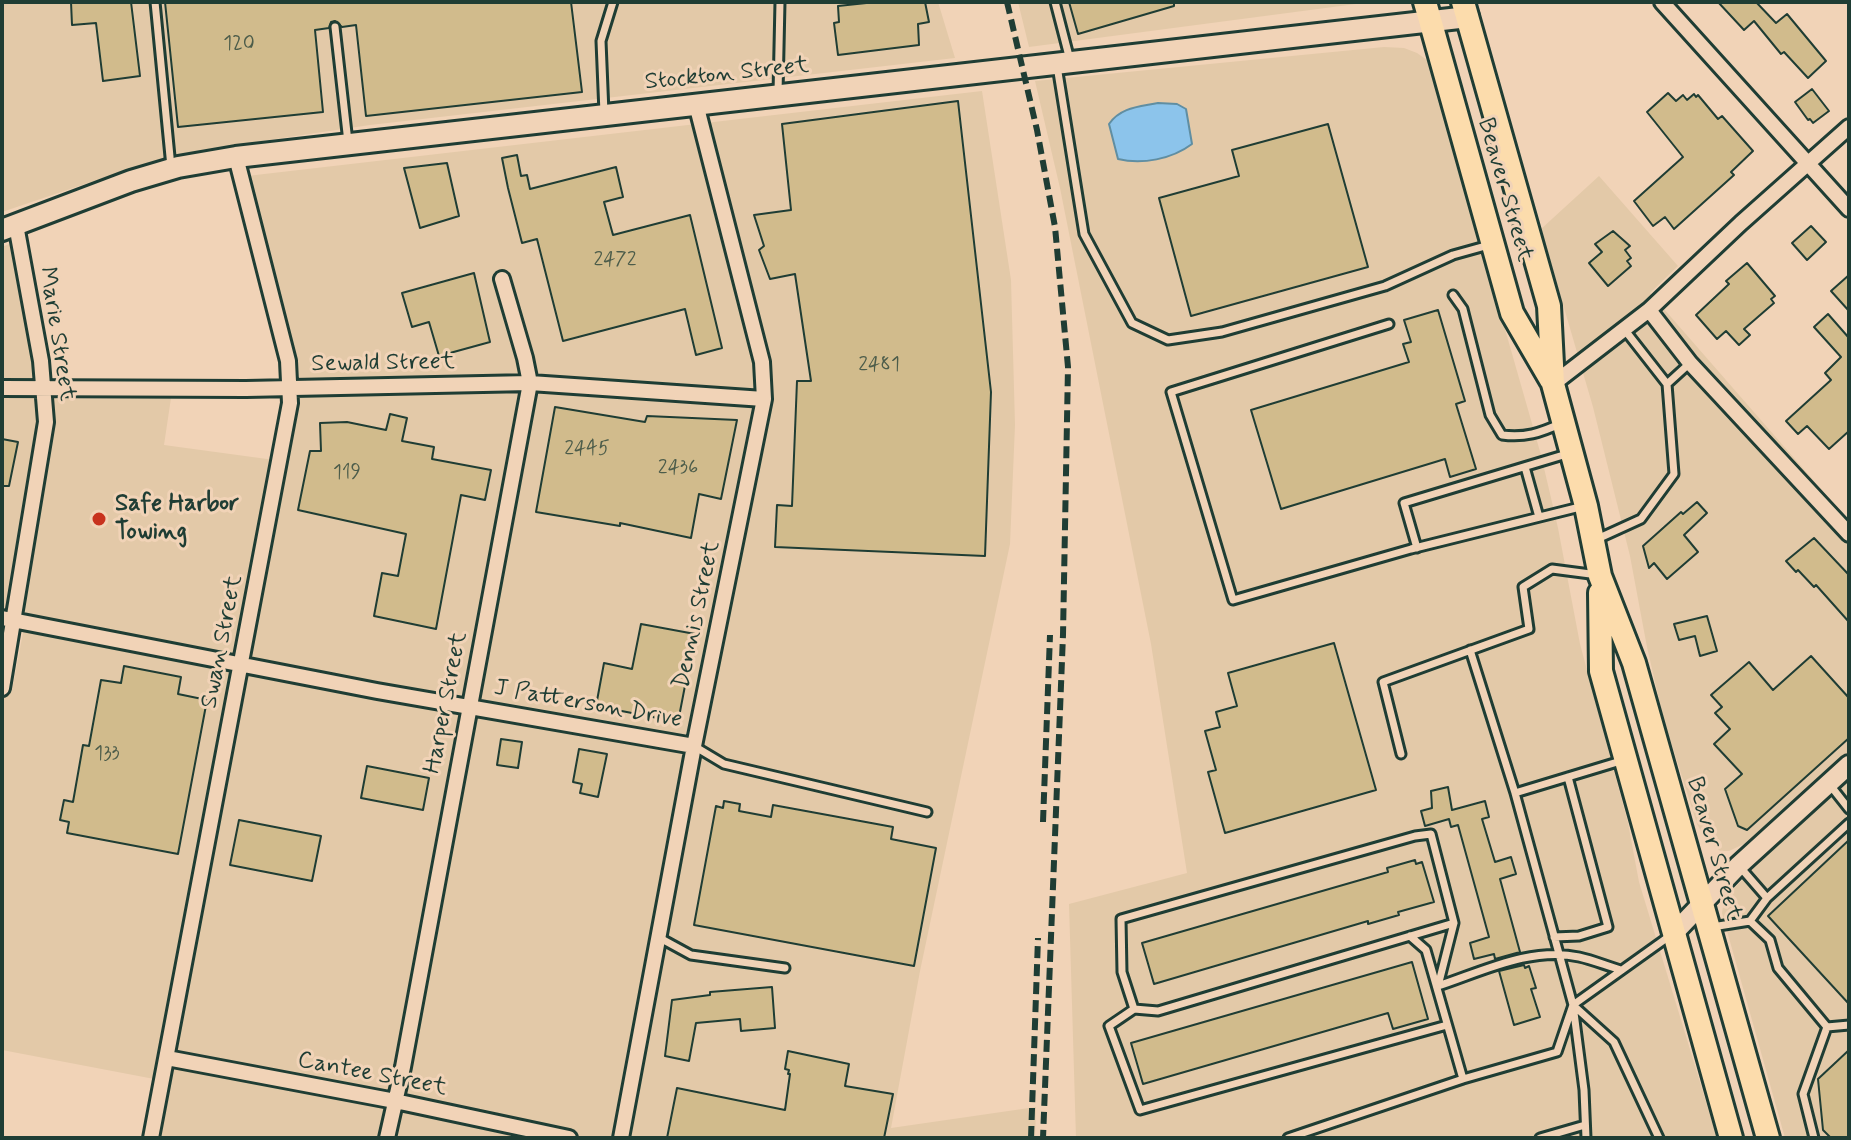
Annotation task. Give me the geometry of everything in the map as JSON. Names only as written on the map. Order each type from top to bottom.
[{"type":"main road","name":"Stockton Street","points":[[9,227],[171,169],[236,157],[1064,63],[1428,12],[1466,10]]},
{"type":"main road","name":"Beaver Street","points":[[1466,10],[1549,306],[1553,384],[1586,506],[1600,576],[1634,663],[1768,1138]]},
{"type":"main road","name":"Beaver Street","points":[[1428,12],[1512,313],[1553,384]]},
{"type":"main road","name":"Beaver Street","points":[[1600,576],[1601,671],[1731,1138]]},
{"type":"street","points":[[1662,2],[1849,209]]},
{"type":"street","name":"Dennis Street","points":[[621,1138],[694,746],[764,399],[762,362],[696,104]]},
{"type":"street","points":[[1553,384],[1649,310],[1849,127]]},
{"type":"street","name":"Swan Street","points":[[151,1138],[291,388],[288,361],[236,157]]},
{"type":"street","name":"Marie Street","points":[[2,688],[8,619],[46,422],[45,386],[9,227]]},
{"type":"street","name":"Harper Street","points":[[387,1138],[530,383],[502,279]]},
{"type":"street","points":[[1649,310],[1690,363],[1849,534]]},
{"type":"street","name":"Sewald Street","points":[[2,388],[291,388],[530,383],[764,399]]},
{"type":"street","name":"J Patterson Drive","points":[[8,619],[241,665],[694,746]]},
{"type":"street","points":[[1673,934],[1738,866],[1849,765]]},
{"type":"street","name":"Cantee Street","points":[[167,1058],[569,1138]]},
{"type":"lane","points":[[155,2],[171,169]]},
{"type":"lane","points":[[604,115],[601,41],[613,2]]},
{"type":"lane","points":[[778,95],[780,2]]},
{"type":"lane","points":[[1055,2],[1084,234],[1132,323],[1168,340],[1222,332],[1385,286],[1453,255],[1492,244]]},
{"type":"lane","points":[[335,27],[349,144]]},
{"type":"lane","points":[[1453,295],[1463,309],[1490,415],[1502,435],[1519,437],[1539,434],[1564,422]]},
{"type":"lane","points":[[1389,324],[1171,392],[1233,600],[1417,548],[1586,506]]},
{"type":"lane","points":[[1593,541],[1641,519],[1674,474],[1667,384],[1624,329]]},
{"type":"lane","points":[[1667,384],[1690,363]]},
{"type":"lane","points":[[1417,548],[1404,503],[1572,452]]},
{"type":"lane","points":[[1525,467],[1539,517]]},
{"type":"lane","points":[[1401,754],[1383,682],[1529,629],[1523,587],[1552,569],[1600,576]]},
{"type":"lane","points":[[1470,650],[1515,793],[1573,1005],[1584,1090],[1586,1138]]},
{"type":"lane","points":[[694,746],[724,764],[927,812]]},
{"type":"lane","points":[[1515,793],[1624,760]]},
{"type":"lane","points":[[1554,937],[1579,936],[1608,927],[1568,777]]},
{"type":"lane","points":[[1829,783],[1849,809]]},
{"type":"lane","points":[[1708,927],[1750,921],[1767,898],[1849,823]]},
{"type":"lane","points":[[1134,1009],[1122,972],[1121,919],[1431,834],[1454,923],[1438,986]]},
{"type":"lane","points":[[1738,866],[1767,898]]},
{"type":"lane","points":[[1750,921],[1770,940],[1778,968],[1827,1027]]},
{"type":"lane","points":[[1447,1025],[1140,1110],[1109,1026],[1134,1009],[1158,1011],[1454,923]]},
{"type":"lane","points":[[1288,1138],[1463,1079],[1557,1052],[1573,1005],[1673,934]]},
{"type":"lane","points":[[1410,936],[1426,950],[1463,1079]]},
{"type":"lane","points":[[658,937],[691,955],[785,968]]},
{"type":"lane","points":[[1438,986],[1523,958],[1577,956],[1621,970]]},
{"type":"lane","points":[[1573,1005],[1614,1042],[1659,1138]]},
{"type":"lane","points":[[1827,1027],[1849,1025]]},
{"type":"lane","points":[[1814,1138],[1803,1094],[1827,1027]]},
{"type":"lane","points":[[1540,1138],[1585,1125]]},
{"type":"shaded area","points":[[2,2],[938,2],[955,58],[370,125],[201,150],[153,161],[2,212]]},
{"type":"shaded area","points":[[1018,2],[1371,2],[1029,47]]},
{"type":"shaded area","points":[[1384,47],[1404,48],[1417,53],[1427,60],[1430,67],[1541,455],[1580,644],[1628,823],[1639,882],[1717,1138],[1076,1138],[1069,904],[1187,873],[1151,644],[1060,188],[1035,81]]},
{"type":"shaded area","points":[[982,91],[1011,280],[1015,425],[1010,544],[920,971],[891,1128],[1036,1107],[1035,1138],[160,1138],[170,1082],[2,1050],[2,689],[12,690],[26,617],[2,611],[2,247],[26,237],[56,399],[171,398],[164,445],[289,462],[297,395],[296,373],[247,176]]},
{"type":"shaded area","points":[[1599,176],[1678,266],[1650,293],[1849,521],[1849,751],[1744,844],[1729,851],[1720,851],[1704,836],[1697,824],[1663,717],[1630,556],[1593,407],[1541,229]]},
{"type":"shaded area","points":[[1849,778],[1849,1138],[1785,1138],[1722,913],[1724,900],[1769,850]]},
{"type":"water","points":[[1158,103],[1177,104],[1186,109],[1192,144],[1175,154],[1156,159],[1118,159],[1109,124],[1125,111]]},
{"type":"building","points":[[71,2],[131,2],[140,76],[103,81],[96,23],[72,25]]},
{"type":"building","points":[[165,2],[571,2],[582,92],[366,116],[356,25],[342,27],[335,21],[329,28],[315,30],[323,112],[178,127]]},
{"type":"building","points":[[925,2],[929,22],[918,24],[919,45],[838,55],[834,23],[839,22],[838,6]]},
{"type":"building","points":[[1069,2],[1174,2],[1174,6],[1078,34]]},
{"type":"building","points":[[1718,2],[1756,2],[1776,23],[1787,14],[1826,61],[1808,78],[1784,52],[1781,54],[1754,21],[1744,30]]},
{"type":"building","points":[[1812,89],[1829,111],[1813,123],[1795,102]]},
{"type":"building","points":[[1668,93],[1676,101],[1683,95],[1687,100],[1694,94],[1696,97],[1698,95],[1718,119],[1722,116],[1753,151],[1731,172],[1734,175],[1674,229],[1665,217],[1653,226],[1634,201],[1683,157],[1647,112]]},
{"type":"building","points":[[958,101],[991,392],[985,556],[775,547],[777,505],[792,506],[797,381],[811,381],[795,274],[770,279],[759,250],[764,246],[754,215],[791,210],[782,124]]},
{"type":"building","points":[[1328,124],[1368,267],[1191,316],[1159,198],[1239,176],[1232,150]]},
{"type":"building","points":[[517,155],[521,176],[527,175],[530,189],[616,167],[623,197],[604,202],[613,235],[690,215],[722,348],[696,355],[685,309],[563,341],[537,239],[522,243],[508,188],[502,158]]},
{"type":"building","points":[[447,163],[459,216],[420,228],[404,168]]},
{"type":"building","points":[[1811,226],[1826,242],[1807,260],[1792,243]]},
{"type":"building","points":[[1613,231],[1630,246],[1625,250],[1631,258],[1627,261],[1631,266],[1608,286],[1589,263],[1602,252],[1595,244]]},
{"type":"building","points":[[1747,263],[1775,296],[1771,299],[1774,303],[1744,329],[1750,335],[1739,345],[1726,331],[1717,339],[1696,315]]},
{"type":"building","points":[[474,273],[490,342],[439,356],[429,322],[412,327],[402,293]]},
{"type":"building","points":[[1849,275],[1849,311],[1831,291]]},
{"type":"building","points":[[1438,310],[1465,401],[1456,404],[1476,469],[1450,477],[1445,459],[1281,509],[1251,410],[1409,362],[1403,344],[1411,342],[1404,320]]},
{"type":"building","points":[[1828,314],[1849,338],[1849,431],[1829,449],[1807,426],[1798,434],[1786,421],[1831,380],[1825,373],[1841,357],[1814,327]]},
{"type":"building","points":[[555,407],[645,422],[647,416],[737,420],[721,499],[699,494],[691,538],[620,523],[620,526],[536,512]]},
{"type":"building","points":[[390,414],[407,418],[402,441],[434,447],[432,459],[491,470],[485,500],[461,495],[436,629],[374,616],[382,573],[398,576],[406,534],[298,510],[310,451],[321,451],[320,423],[347,422],[386,430]]},
{"type":"building","points":[[2,439],[18,442],[9,486],[2,486]]},
{"type":"building","points":[[1697,502],[1707,513],[1684,535],[1698,552],[1667,579],[1654,563],[1649,568],[1643,546]]},
{"type":"building","points":[[1814,538],[1849,575],[1849,622],[1816,585],[1814,587],[1786,561]]},
{"type":"building","points":[[1707,616],[1717,651],[1700,656],[1695,636],[1679,640],[1674,624]]},
{"type":"building","points":[[641,624],[695,634],[678,722],[596,706],[604,663],[632,669]]},
{"type":"building","points":[[1334,643],[1376,790],[1225,833],[1208,772],[1216,770],[1205,731],[1220,727],[1216,712],[1237,706],[1228,673]]},
{"type":"building","points":[[1811,656],[1849,698],[1849,738],[1747,830],[1738,826],[1725,789],[1742,774],[1714,744],[1730,729],[1715,713],[1722,707],[1711,695],[1749,662],[1773,690]]},
{"type":"building","points":[[124,666],[181,677],[178,694],[207,700],[178,854],[67,833],[69,822],[60,820],[64,800],[73,802],[83,745],[89,746],[101,680],[121,683]]},
{"type":"building","points":[[501,739],[522,742],[518,768],[497,765]]},
{"type":"building","points":[[579,749],[607,754],[598,797],[580,793],[582,784],[573,782]]},
{"type":"building","points":[[367,766],[429,778],[423,810],[361,798]]},
{"type":"building","points":[[1448,787],[1452,810],[1485,801],[1489,817],[1482,819],[1495,862],[1511,857],[1516,874],[1500,879],[1520,952],[1495,959],[1494,954],[1474,959],[1470,943],[1489,937],[1458,825],[1451,827],[1449,819],[1425,826],[1421,811],[1432,808],[1431,791]]},
{"type":"building","points":[[724,801],[740,804],[739,811],[771,817],[773,805],[893,827],[891,839],[936,848],[914,966],[694,925],[716,806],[723,808]]},
{"type":"building","points":[[239,820],[321,836],[312,881],[230,865]]},
{"type":"building","points":[[1849,840],[1849,1004],[1768,916]]},
{"type":"building","points":[[1415,860],[1416,864],[1422,862],[1434,902],[1398,912],[1399,915],[1368,924],[1368,921],[1154,984],[1142,943],[1388,872],[1387,868]]},
{"type":"building","points":[[1412,962],[1428,1019],[1393,1029],[1388,1013],[1143,1084],[1131,1043]]},
{"type":"building","points":[[1524,965],[1525,968],[1529,966],[1536,988],[1531,989],[1540,1017],[1514,1025],[1499,971]]},
{"type":"building","points":[[772,987],[775,1028],[741,1031],[740,1019],[696,1023],[689,1061],[665,1056],[672,1000],[710,995],[710,992]]},
{"type":"building","points":[[1849,1050],[1849,1138],[1831,1138],[1823,1130],[1818,1079]]},
{"type":"building","points":[[788,1051],[849,1064],[845,1086],[893,1094],[884,1138],[667,1138],[677,1088],[785,1110],[790,1074],[785,1069]]},
{"type":"railway","points":[[1007,2],[1037,130],[1055,227],[1068,367],[1063,635],[1043,1138]]},
{"type":"railway","points":[[1043,822],[1050,635]]},
{"type":"railway","points":[[1031,1138],[1038,938]]},
{"type":"place","name":"Safe Harbor Towing","points":[[99,519]]}]
